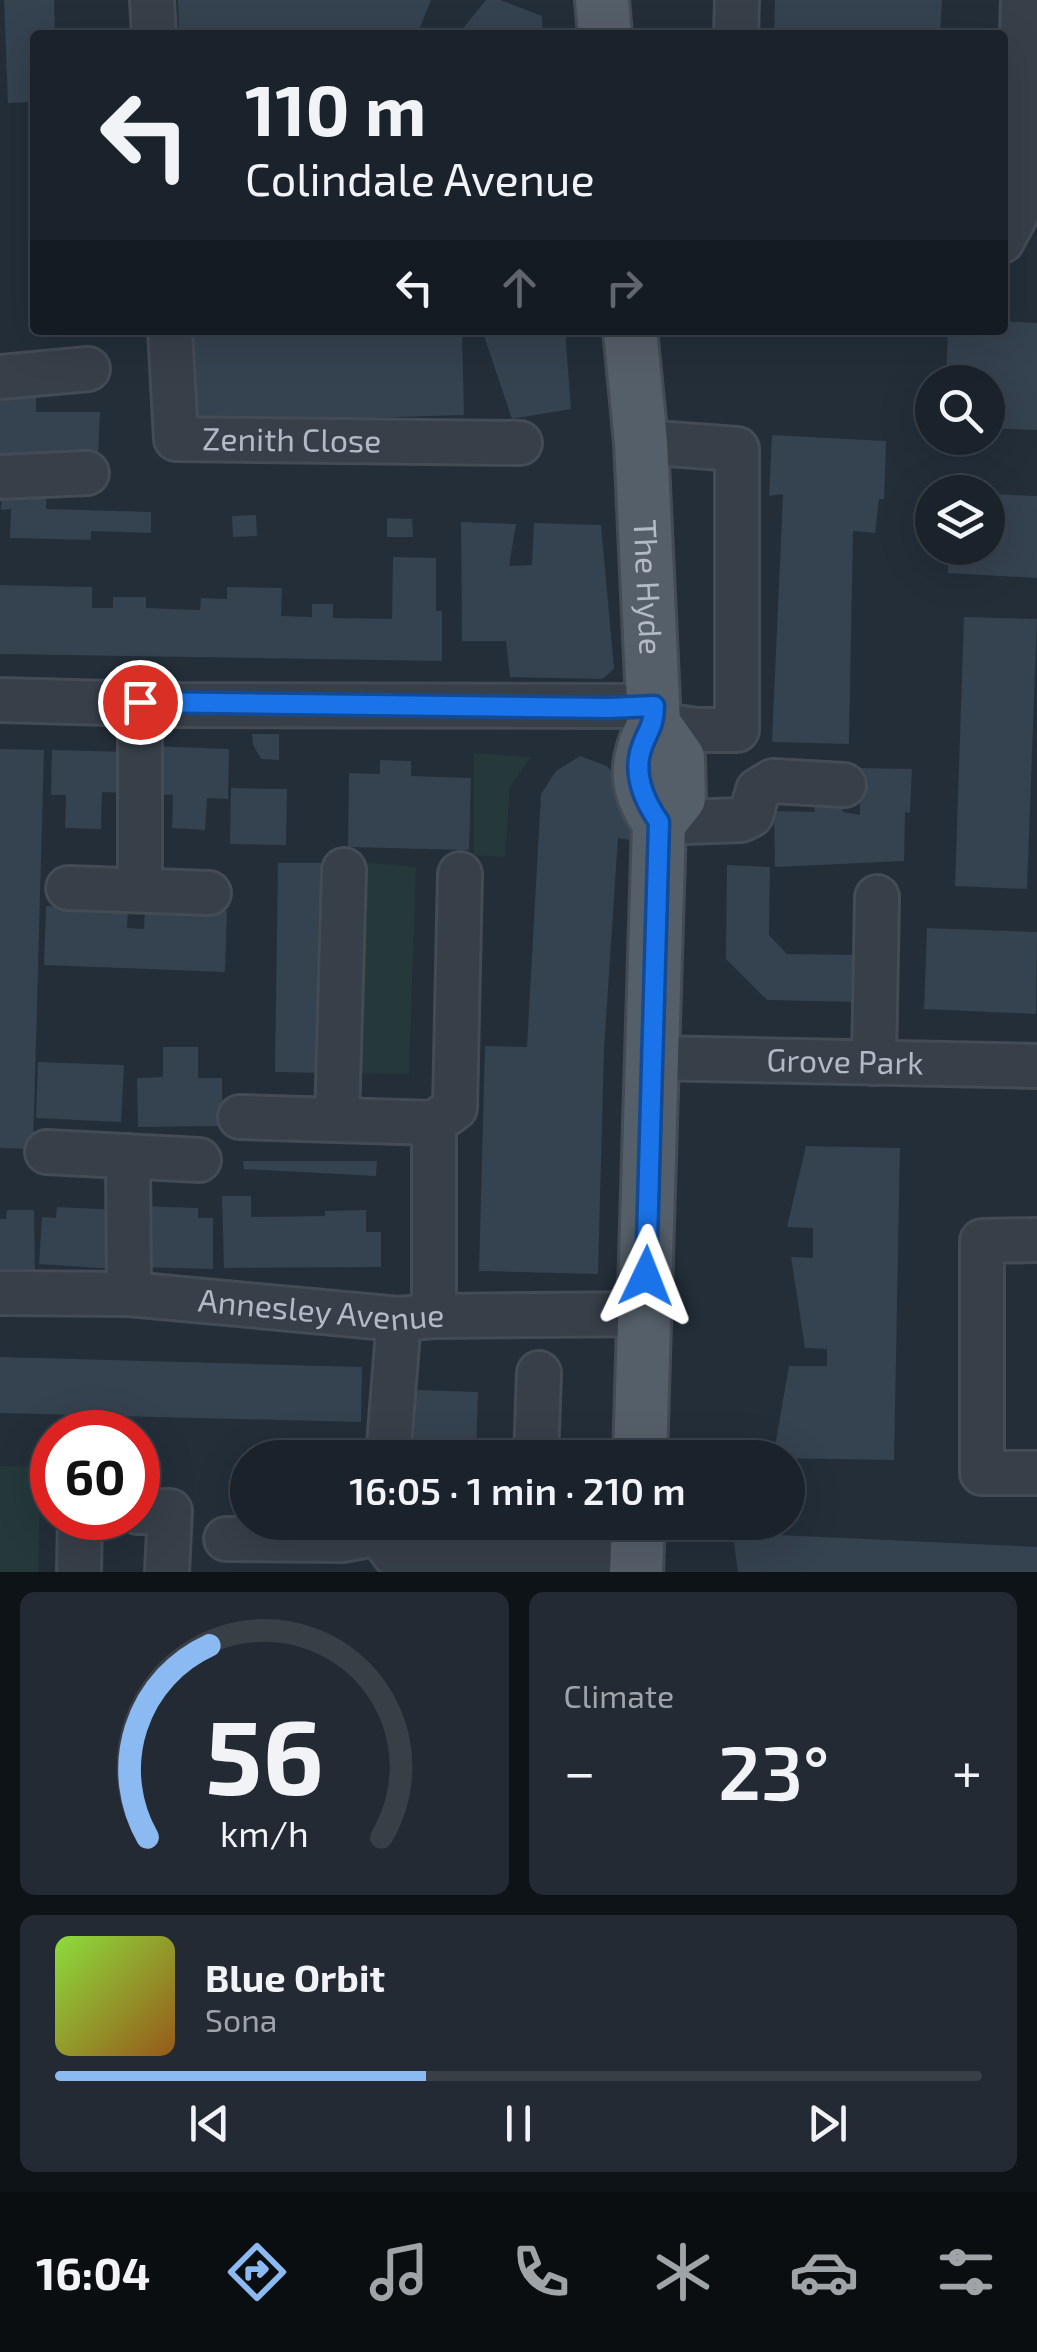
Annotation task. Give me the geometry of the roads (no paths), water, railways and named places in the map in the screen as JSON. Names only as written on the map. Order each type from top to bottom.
[{"type":"main road","name":"The Hyde","points":[[630,335],[641,442],[654,715],[639,754],[642,798],[659,822],[641,1440]]},
{"type":"street","points":[[152,0],[154,30]]},
{"type":"street","points":[[736,30],[738,0]]},
{"type":"street","points":[[1008,231],[1017,213],[1023,0]]},
{"type":"street","name":"Zenith Close","points":[[170,335],[176,440],[520,443]]},
{"type":"street","points":[[0,376],[88,369]]},
{"type":"street","points":[[0,700],[609,708],[654,715],[697,730],[738,730],[738,449],[641,442]]},
{"type":"street","points":[[0,477],[87,473]]},
{"type":"street","points":[[140,702],[140,889]]},
{"type":"street","points":[[659,822],[741,820],[752,814],[758,790],[773,781],[844,785]]},
{"type":"street","points":[[337,1120],[344,870]]},
{"type":"street","points":[[240,1117],[434,1123],[454,1108],[460,874]]},
{"type":"street","points":[[68,888],[209,893]]},
{"type":"street","points":[[874,1062],[876,897]]},
{"type":"street","name":"Grove Park","points":[[653,1058],[1037,1066]]},
{"type":"street","points":[[392,1440],[417,1317],[434,1123]]},
{"type":"street","points":[[47,1152],[199,1160]]},
{"type":"street","points":[[128,1156],[128,1294]]},
{"type":"street","points":[[1037,1240],[982,1241],[982,1473],[1037,1474]]},
{"type":"street","name":"Annesley Avenue","points":[[0,1293],[128,1294],[417,1317],[645,1314]]},
{"type":"street","points":[[536,1440],[538,1373]]},
{"type":"street","points":[[160,1512],[170,1512],[167,1572]]},
{"type":"street","points":[[226,1539],[282,1556],[343,1540],[376,1544],[394,1554],[637,1550]]},
{"type":"street","points":[[78,1572],[79,1540]]}]
